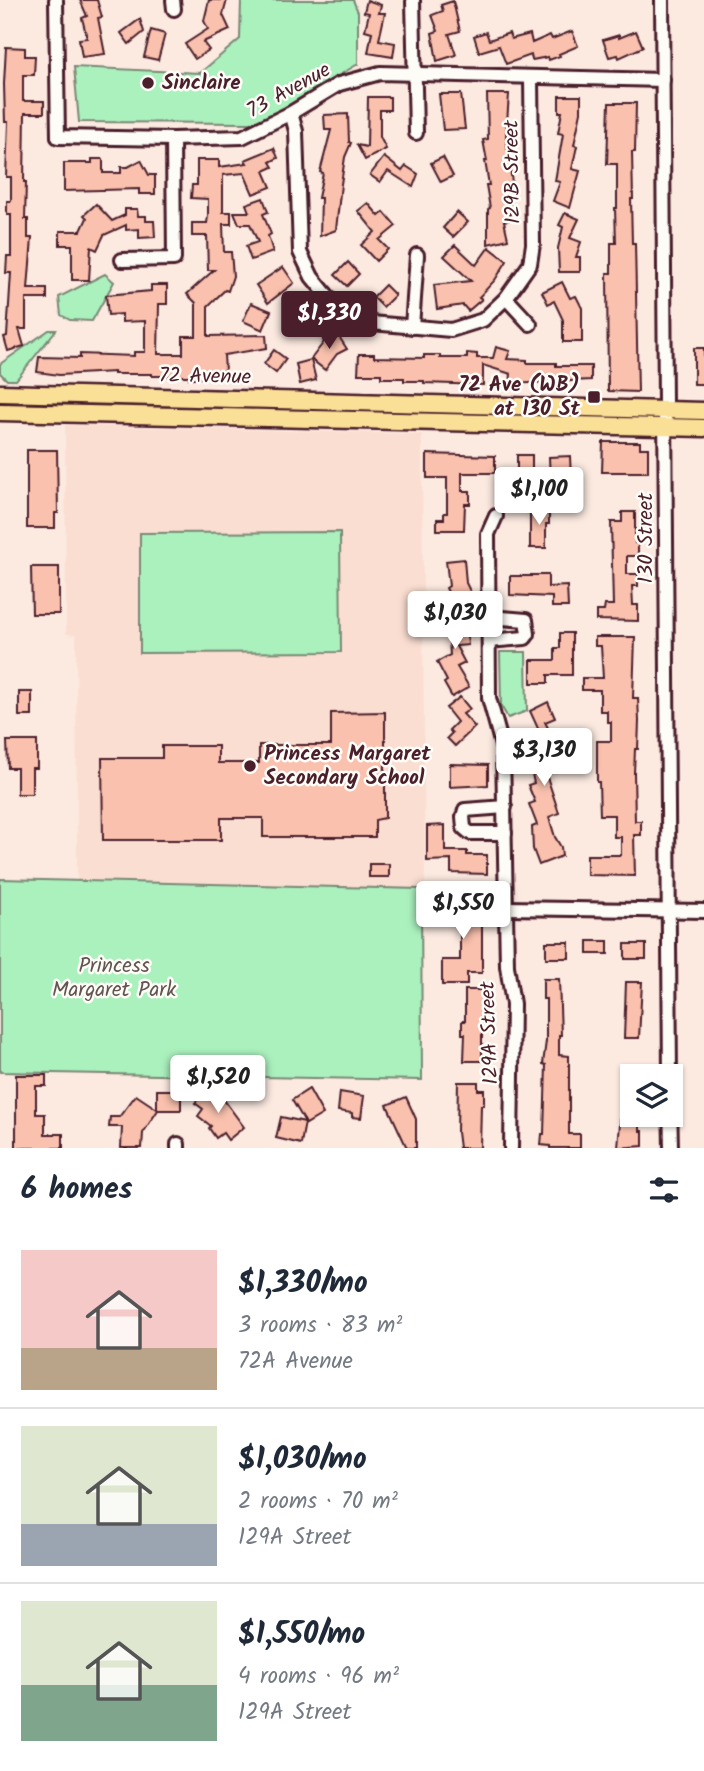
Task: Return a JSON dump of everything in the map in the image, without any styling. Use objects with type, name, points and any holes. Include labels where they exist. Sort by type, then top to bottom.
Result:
[{"type":"main road","name":"72 Avenue","points":[[0,393],[704,411]]},
{"type":"main road","name":"72 Avenue","points":[[376,420],[386,412],[398,410],[409,403]]},
{"type":"main road","name":"72 Avenue","points":[[0,412],[704,428]]},
{"type":"street","name":"73 Avenue","points":[[56,0],[58,137],[242,137],[291,113],[331,88],[380,73],[531,79],[663,80]]},
{"type":"street","points":[[413,0],[416,133]]},
{"type":"street","name":"130 Street","points":[[662,0],[670,1064]]},
{"type":"street","name":"129B Street","points":[[506,298],[530,264],[533,244],[531,79]]},
{"type":"street","points":[[291,113],[296,131],[300,252],[312,277],[337,307],[360,322],[451,330],[483,320],[506,298],[530,324]]},
{"type":"street","points":[[121,260],[174,259],[173,139]]},
{"type":"street","points":[[412,327],[417,255]]},
{"type":"street","points":[[304,317],[326,294]]},
{"type":"street","name":"129A Street","points":[[496,516],[488,534],[489,698],[503,749],[507,966],[513,1004],[511,1148]]},
{"type":"street","points":[[489,617],[526,620],[528,626],[525,638],[489,641]]},
{"type":"street","points":[[505,807],[472,808],[465,810],[463,817],[464,828],[470,833],[505,833]]},
{"type":"street","points":[[506,908],[704,911]]},
{"type":"street","points":[[671,1127],[671,1148]]},
{"type":"shaded area","name":"Princess Margaret Secondary School","points":[[65,425],[422,434],[425,889],[77,880],[76,635],[66,634]]},
{"type":"green space","points":[[241,0],[353,0],[358,12],[358,64],[267,118],[251,123],[79,122],[74,67],[200,73],[240,39]]},
{"type":"green space","points":[[105,274],[114,282],[92,321],[70,320],[61,315],[59,297]]},
{"type":"green space","points":[[49,330],[56,330],[16,380],[7,380],[0,373],[0,364]]},
{"type":"green space","points":[[340,532],[341,652],[140,653],[140,533]]},
{"type":"green space","points":[[500,652],[526,652],[527,711],[508,718],[501,706]]},
{"type":"green space","name":"Princess Margaret Park","points":[[0,879],[421,889],[422,1080],[0,1072]]},
{"type":"building","points":[[80,0],[97,0],[102,17],[98,18],[105,54],[82,57],[79,39],[87,38],[82,18],[87,16]]},
{"type":"building","points":[[209,0],[227,0],[223,15],[230,30],[203,42],[209,50],[195,59],[185,44],[208,29],[204,21]]},
{"type":"building","points":[[367,0],[381,5],[379,13],[385,13],[379,40],[395,43],[393,57],[368,53],[372,32],[365,30],[369,13],[364,12]]},
{"type":"building","points":[[453,1],[460,31],[449,34],[456,55],[437,61],[432,33],[438,31],[432,15],[443,11],[441,5]]},
{"type":"building","points":[[140,19],[144,32],[129,44],[121,33]]},
{"type":"building","points":[[151,30],[165,34],[158,60],[144,57]]},
{"type":"building","points":[[572,31],[578,46],[559,54],[560,56],[549,60],[548,57],[532,60],[531,55],[506,64],[499,46],[479,52],[474,36],[486,32],[489,40],[509,33],[511,39],[530,34],[532,43],[550,35],[552,39]]},
{"type":"building","points":[[636,31],[643,47],[619,58],[618,55],[609,57],[603,40],[619,35],[619,38]]},
{"type":"building","points":[[6,47],[25,48],[25,56],[35,56],[34,75],[23,75],[23,101],[44,101],[44,113],[25,113],[24,182],[25,219],[28,219],[28,238],[32,238],[28,289],[47,289],[47,299],[26,299],[26,329],[19,329],[24,346],[8,351],[4,337],[7,336],[11,273],[6,273],[7,256],[11,256],[11,215],[7,215],[7,201],[11,201],[11,177],[6,177]]},
{"type":"building","points":[[439,94],[461,94],[465,129],[443,130]]},
{"type":"building","points":[[487,94],[509,94],[506,137],[514,198],[510,199],[510,220],[504,221],[508,239],[488,244],[490,208],[486,185],[489,185],[483,140],[488,139]]},
{"type":"building","points":[[559,96],[581,96],[581,112],[574,145],[577,146],[572,169],[580,171],[570,208],[553,201],[560,182],[555,181],[563,134],[558,133],[562,112],[559,112]]},
{"type":"building","points":[[368,97],[390,97],[390,110],[380,110],[380,137],[386,149],[365,160],[357,145],[367,147]]},
{"type":"building","points":[[609,103],[636,103],[631,199],[632,243],[635,243],[638,392],[608,391],[607,273],[611,273],[611,243],[616,243],[617,208],[617,164],[607,164]]},
{"type":"building","points":[[348,114],[351,143],[345,157],[336,230],[320,236],[321,198],[318,198],[323,173],[320,172],[331,130],[325,130],[324,115]]},
{"type":"building","points":[[274,148],[278,158],[270,162],[273,167],[264,171],[271,187],[253,194],[244,173],[223,175],[223,212],[231,212],[231,224],[223,224],[224,252],[231,252],[233,276],[228,291],[225,290],[208,306],[208,336],[266,335],[267,348],[224,355],[225,371],[201,371],[201,378],[114,372],[59,375],[37,372],[39,357],[80,358],[80,354],[134,356],[134,352],[145,352],[145,321],[122,322],[122,314],[108,315],[106,295],[151,291],[151,285],[167,285],[167,304],[159,304],[158,354],[183,354],[183,336],[196,336],[196,303],[187,294],[214,270],[208,270],[207,236],[192,236],[192,223],[207,223],[208,216],[208,199],[191,198],[192,185],[197,185],[197,160],[219,160],[219,167],[247,163],[245,160]]},
{"type":"building","points":[[384,157],[402,171],[406,166],[418,174],[413,187],[388,171],[380,182],[370,175]]},
{"type":"building","points":[[443,157],[453,176],[441,182],[431,163]]},
{"type":"building","points":[[92,159],[103,159],[103,173],[121,173],[121,167],[128,167],[141,160],[149,175],[155,175],[155,194],[139,194],[139,189],[64,191],[64,163],[92,163]]},
{"type":"building","points":[[263,198],[268,212],[263,214],[271,234],[268,236],[273,252],[251,260],[246,246],[258,242],[250,224],[239,224],[234,212],[249,212],[246,204]]},
{"type":"building","points":[[368,203],[379,216],[384,212],[396,226],[379,240],[388,249],[376,261],[361,245],[375,232],[358,211]]},
{"type":"building","points":[[96,204],[112,221],[125,215],[125,209],[137,209],[138,216],[146,216],[146,221],[154,221],[155,237],[139,238],[139,229],[126,230],[126,225],[104,235],[97,250],[91,247],[89,280],[72,280],[72,245],[60,245],[60,231],[81,231],[87,218],[84,215]]},
{"type":"building","points":[[457,212],[468,222],[453,237],[443,228]]},
{"type":"building","points":[[565,213],[579,219],[570,238],[581,242],[576,257],[580,257],[580,272],[559,272],[558,248],[563,227],[559,225]]},
{"type":"building","points":[[455,245],[476,265],[489,247],[507,261],[495,280],[479,297],[482,299],[468,311],[463,305],[437,309],[434,285],[471,281],[444,256]]},
{"type":"building","points":[[348,262],[359,274],[347,286],[335,275]]},
{"type":"building","points":[[283,267],[294,283],[268,303],[256,285]]},
{"type":"building","points":[[562,282],[570,298],[576,296],[582,308],[582,342],[563,342],[563,320],[554,301],[548,304],[542,292]]},
{"type":"building","points":[[385,285],[395,295],[383,307],[373,297]]},
{"type":"building","points":[[251,303],[271,311],[263,330],[243,321]]},
{"type":"building","points":[[336,332],[347,349],[337,354],[325,370],[311,359],[323,340]]},
{"type":"building","points":[[496,347],[510,351],[507,359],[527,360],[527,363],[591,366],[591,380],[510,384],[511,374],[483,365],[483,385],[424,383],[404,381],[404,378],[381,378],[381,374],[358,374],[359,354],[374,354],[374,357],[424,358],[424,355],[440,355],[440,358],[467,358],[467,353],[477,354],[477,358],[493,358]]},
{"type":"building","points":[[694,348],[704,348],[704,384],[694,384]]},
{"type":"building","points":[[274,350],[286,359],[276,373],[264,364]]},
{"type":"building","points":[[311,360],[316,380],[300,384],[296,364]]},
{"type":"building","points":[[603,442],[640,442],[640,448],[648,448],[648,472],[602,472]]},
{"type":"building","points":[[27,450],[57,450],[58,513],[55,513],[55,528],[27,528]]},
{"type":"building","points":[[427,454],[495,456],[495,473],[462,473],[462,491],[470,491],[470,504],[465,504],[464,530],[437,530],[437,519],[444,519],[444,513],[447,513],[447,478],[427,478]]},
{"type":"building","points":[[517,455],[532,455],[532,474],[517,474]]},
{"type":"building","points":[[570,456],[571,479],[550,480],[549,457]]},
{"type":"building","points":[[530,507],[549,507],[546,548],[530,548]]},
{"type":"building","points":[[622,512],[635,512],[635,543],[638,543],[638,556],[627,556],[627,574],[638,574],[638,586],[632,586],[633,605],[638,605],[638,621],[596,620],[596,611],[604,611],[605,605],[613,605],[611,522],[622,522]]},
{"type":"building","points":[[464,559],[466,583],[471,593],[453,602],[446,588],[449,586],[446,561]]},
{"type":"building","points":[[31,567],[59,567],[59,614],[32,614]]},
{"type":"building","points":[[548,575],[548,587],[567,586],[568,607],[552,607],[552,597],[510,595],[510,576]]},
{"type":"building","points":[[456,604],[465,615],[468,645],[456,646],[465,663],[457,667],[469,687],[452,697],[437,662],[450,655],[448,626],[440,618]]},
{"type":"building","points":[[560,633],[572,633],[572,675],[548,675],[548,683],[531,683],[531,660],[555,660],[555,648],[560,648]]},
{"type":"building","points":[[595,637],[635,637],[633,698],[638,698],[639,721],[634,773],[635,821],[641,821],[641,835],[634,835],[635,876],[587,875],[587,855],[621,855],[621,837],[614,837],[614,815],[600,815],[597,782],[597,741],[611,741],[611,722],[607,722],[607,711],[600,711],[600,690],[582,690],[582,678],[603,678],[601,646],[595,646]]},
{"type":"building","points":[[19,692],[32,692],[32,716],[19,716]]},
{"type":"building","points":[[460,697],[470,709],[463,714],[475,727],[455,746],[447,738],[452,733],[449,730],[457,722],[446,708]]},
{"type":"building","points":[[548,702],[555,718],[545,722],[557,746],[554,747],[560,770],[546,774],[559,813],[549,817],[562,856],[539,865],[533,849],[532,827],[537,825],[529,804],[535,802],[528,785],[534,783],[529,760],[534,759],[529,748],[536,744],[534,739],[541,735],[530,711]]},
{"type":"building","points":[[385,712],[385,818],[375,820],[375,837],[263,837],[263,818],[221,818],[221,840],[103,840],[102,758],[162,758],[162,746],[218,746],[218,763],[259,763],[259,745],[331,745],[331,713]]},
{"type":"building","points":[[7,741],[37,741],[37,768],[32,768],[32,794],[17,794],[17,768],[8,768]]},
{"type":"building","points":[[450,764],[488,765],[488,785],[450,787]]},
{"type":"building","points":[[445,825],[445,851],[487,855],[487,874],[451,873],[451,860],[427,861],[427,826]]},
{"type":"building","points":[[369,864],[389,864],[389,877],[369,877]]},
{"type":"building","points":[[441,897],[468,897],[468,913],[482,913],[482,973],[467,973],[467,985],[442,985],[442,960],[460,960],[460,923],[441,923]]},
{"type":"building","points":[[588,941],[608,941],[608,954],[588,954]]},
{"type":"building","points":[[546,942],[569,942],[569,958],[546,958]]},
{"type":"building","points":[[625,944],[646,944],[646,959],[625,959]]},
{"type":"building","points":[[543,979],[559,979],[559,1055],[569,1056],[569,1134],[580,1134],[580,1148],[550,1148],[541,1145],[544,1134],[546,1065],[543,1064],[546,999],[543,999]]},
{"type":"building","points":[[626,982],[642,982],[639,1038],[624,1038]]},
{"type":"building","points":[[465,990],[482,990],[482,1061],[464,1061],[465,1034],[462,1034],[462,1021],[465,1021]]},
{"type":"building","points":[[16,1075],[46,1075],[46,1086],[36,1086],[36,1114],[45,1114],[45,1134],[63,1134],[63,1148],[16,1148]]},
{"type":"building","points":[[458,1082],[478,1082],[478,1090],[484,1090],[480,1148],[459,1148]]},
{"type":"building","points":[[207,1087],[224,1100],[244,1127],[228,1140],[223,1133],[216,1138],[209,1128],[211,1126],[198,1116],[203,1109],[195,1103]]},
{"type":"building","points":[[309,1089],[323,1114],[306,1124],[292,1100]]},
{"type":"building","points":[[157,1090],[181,1090],[181,1110],[158,1110],[143,1133],[142,1148],[121,1148],[122,1127],[109,1127],[110,1117],[119,1117],[136,1095],[157,1109]]},
{"type":"building","points":[[340,1092],[364,1096],[361,1118],[352,1117],[352,1113],[338,1111]]},
{"type":"building","points":[[406,1097],[416,1119],[416,1148],[407,1148],[387,1105]]},
{"type":"building","points":[[281,1117],[305,1122],[301,1144],[276,1138]]},
{"type":"building","points":[[620,1124],[620,1127],[640,1127],[640,1131],[643,1131],[643,1146],[618,1148]]},
{"type":"place","name":"Sinclaire","points":[[148,83]]},
{"type":"place","name":"72 Ave (WB) at 130 St","points":[[594,397]]},
{"type":"place","name":"Princess Margaret Secondary School","points":[[250,766]]}]
